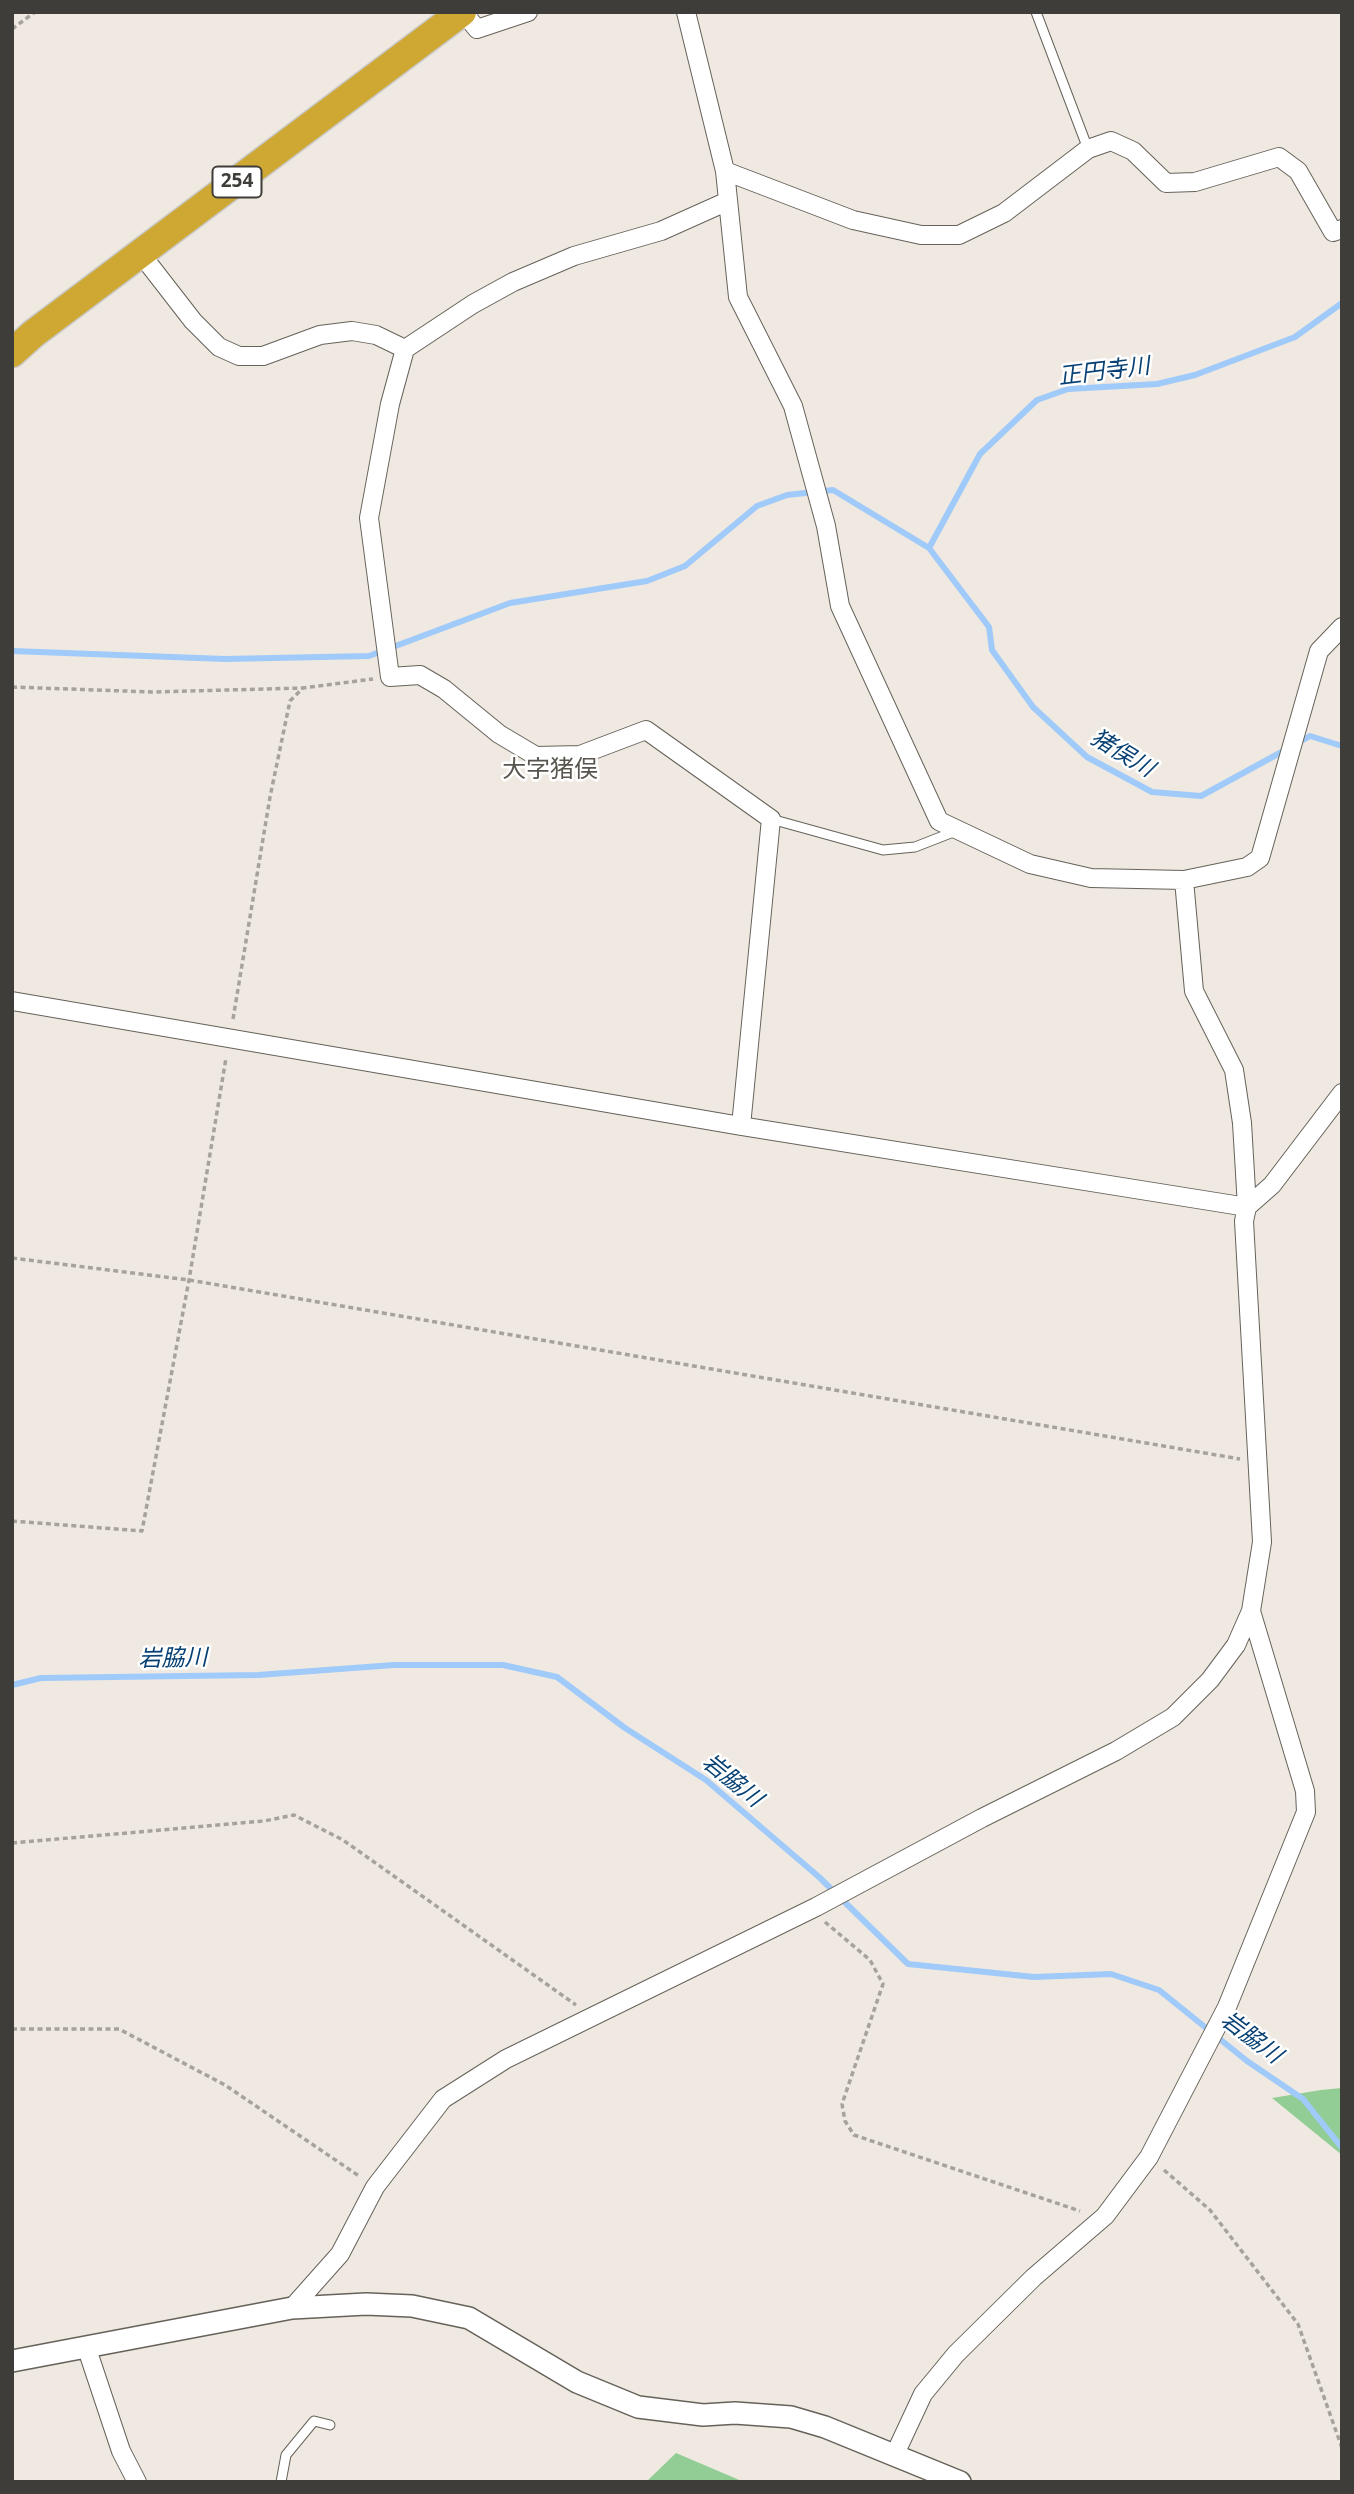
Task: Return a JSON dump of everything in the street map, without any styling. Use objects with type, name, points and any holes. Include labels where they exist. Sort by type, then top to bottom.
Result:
[{"type":"highway","name":"254","points":[[12,353],[33,334],[463,12]]},
{"type":"street","points":[[463,12],[477,29],[528,12]]},
{"type":"street","points":[[686,12],[725,170],[738,297],[793,406],[826,526],[840,606],[939,821],[1030,864],[1091,878],[1184,880],[1247,867],[1260,858],[1319,651],[1342,627]]},
{"type":"street","points":[[725,170],[853,220],[921,235],[960,235],[1004,214],[1088,149],[1111,141],[1133,151],[1166,183],[1195,182],[1279,157],[1298,170],[1333,232],[1342,229]]},
{"type":"street","points":[[729,201],[661,231],[574,256],[513,282],[405,349],[390,404],[369,518],[390,677],[420,676],[444,688],[499,734],[536,756],[580,755],[646,730],[771,820],[741,1125]]},
{"type":"street","points":[[141,254],[193,321],[219,346],[239,356],[263,356],[320,335],[352,331],[376,335],[405,349]]},
{"type":"street","points":[[292,2308],[340,2254],[375,2187],[443,2099],[506,2059],[810,1909],[1116,1751],[1173,1717],[1217,1671],[1236,1645],[1251,1611],[1262,1542],[1255,1462],[1242,1123],[1234,1070],[1194,991],[1184,880]]},
{"type":"street","points":[[12,1001],[741,1125],[1247,1207]]},
{"type":"street","points":[[1247,1207],[1272,1185],[1342,1093]]},
{"type":"street","points":[[895,2454],[923,2394],[956,2354],[1034,2277],[1102,2218],[1149,2157],[1227,2007],[1306,1812],[1305,1791],[1251,1611]]},
{"type":"street","points":[[12,2361],[292,2308],[366,2304],[437,2310],[469,2318],[577,2382],[638,2407],[703,2415],[735,2413],[791,2417],[895,2454],[960,2482]]},
{"type":"street","points":[[86,2346],[121,2451],[137,2482]]},
{"type":"lane","points":[[1036,12],[1088,149]]},
{"type":"lane","points":[[771,820],[883,850],[915,847],[956,831]]},
{"type":"lane","points":[[281,2482],[286,2455],[314,2421],[330,2425]]},
{"type":"path","points":[[12,29],[35,12]]},
{"type":"path","points":[[12,687],[152,692],[303,688],[390,677]]},
{"type":"path","points":[[12,1521],[142,1531],[189,1280],[277,761],[290,701],[303,688]]},
{"type":"path","points":[[12,1258],[189,1280],[1255,1462]]},
{"type":"path","points":[[12,1843],[264,1821],[294,1815],[343,1840],[396,1880],[593,2016]]},
{"type":"path","points":[[810,1909],[870,1960],[883,1984],[842,2104],[845,2121],[855,2135],[936,2165],[1102,2218]]},
{"type":"path","points":[[12,2029],[119,2029],[225,2085],[375,2187]]},
{"type":"path","points":[[1149,2157],[1210,2210],[1298,2324],[1342,2448]]},
{"type":"green space","points":[[1342,2088],[1342,2155],[1272,2098],[1321,2090]]},
{"type":"green space","points":[[676,2453],[744,2482],[646,2482]]},
{"type":"waterway","name":"正円寺川","points":[[929,548],[980,454],[1037,400],[1068,389],[1157,384],[1195,375],[1295,337],[1342,303]]},
{"type":"waterway","points":[[12,651],[225,659],[369,656],[510,603],[647,581],[685,566],[757,506],[787,495],[833,490],[929,548],[989,627],[992,650],[1033,707],[1087,757],[1152,792],[1201,796],[1287,749]]},
{"type":"waterway","name":"猪俣川","points":[[1296,744],[1310,736],[1342,746]]},
{"type":"waterway","name":"岩脇川","points":[[12,1685],[41,1678],[258,1675],[394,1665],[503,1665],[557,1677],[625,1728],[706,1780],[819,1877],[908,1964],[1034,1977],[1111,1974],[1159,1990],[1247,2061],[1303,2099],[1342,2148]]},
{"type":"district","name":"大字猪俣","points":[[550,770]]}]
